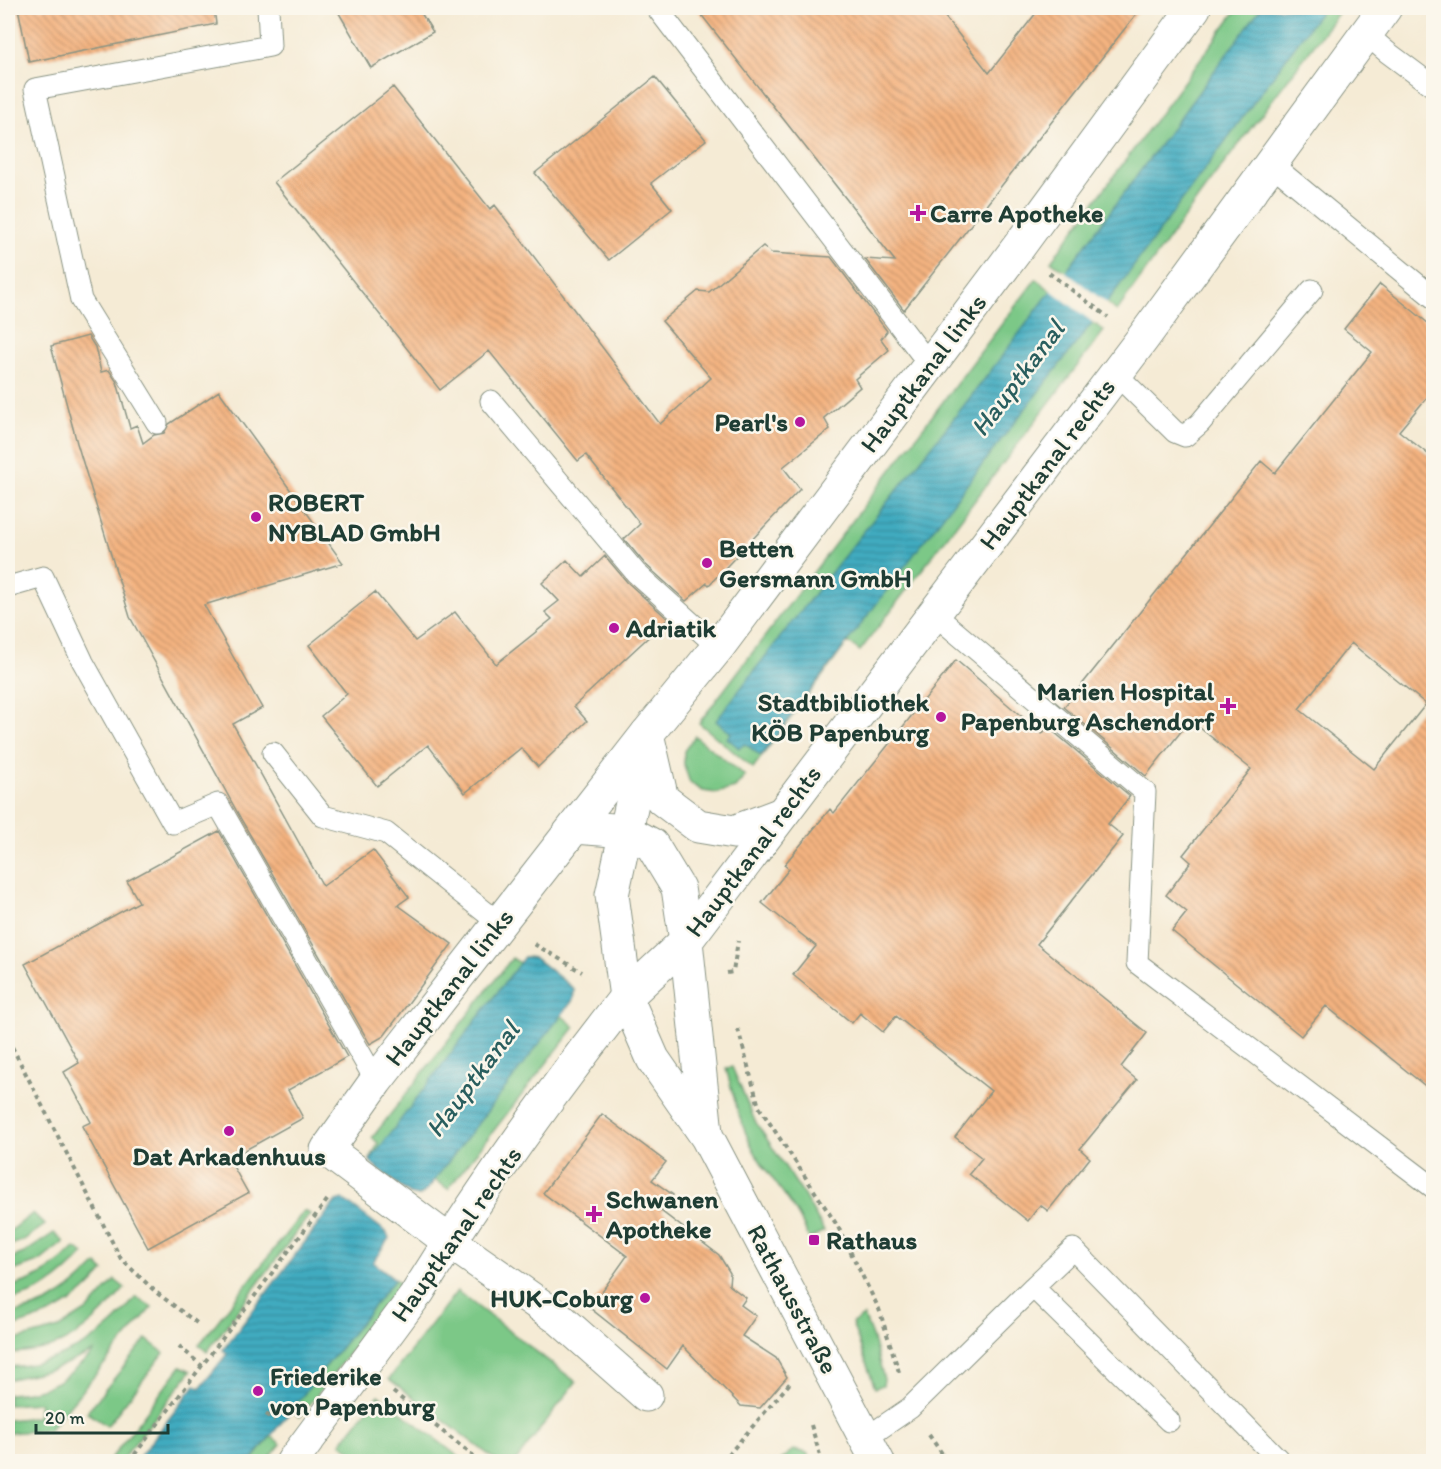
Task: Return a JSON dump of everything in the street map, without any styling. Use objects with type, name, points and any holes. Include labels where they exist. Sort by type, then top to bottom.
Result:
[{"type":"street","name":"Hauptkanal links","points":[[450,1242],[327,1149],[376,1081],[499,923],[718,647],[1017,249],[1194,8]]},
{"type":"street","name":"Hauptkanal rechts","points":[[292,1461],[418,1292],[450,1242],[581,1054],[626,997],[686,941],[1116,374],[1385,8]]},
{"type":"street","name":"Hauptkanal links","points":[[626,997],[612,895],[647,734]]},
{"type":"street","points":[[647,734],[662,799],[698,825],[734,832],[782,814]]},
{"type":"street","points":[[575,827],[626,831],[652,845],[678,888],[686,941]]},
{"type":"street","name":"Rathausstraße","points":[[686,941],[706,1137]]},
{"type":"street","name":"Rathausstraße","points":[[626,997],[653,1059],[706,1137],[872,1450]]},
{"type":"street","points":[[450,1242],[560,1319],[646,1395]]},
{"type":"lane","points":[[157,423],[81,300],[35,89],[270,46],[268,8]]},
{"type":"lane","points":[[657,8],[929,364]]},
{"type":"lane","points":[[1366,34],[1434,87]]},
{"type":"lane","points":[[1270,163],[1434,298]]},
{"type":"lane","points":[[1116,374],[1175,432],[1185,436],[1200,423],[1312,290]]},
{"type":"lane","points":[[490,401],[636,573],[718,647]]},
{"type":"lane","points":[[8,587],[43,577],[83,662],[173,823],[218,804],[376,1081]]},
{"type":"lane","points":[[933,613],[1145,792],[1137,963],[1434,1188]]},
{"type":"lane","points":[[273,753],[322,816],[386,833],[499,923]]},
{"type":"lane","points":[[872,1450],[910,1408],[1073,1249],[1281,1461]]},
{"type":"lane","points":[[1033,1287],[1169,1421]]},
{"type":"path","points":[[1051,274],[1104,315]]},
{"type":"path","points":[[499,923],[626,997]]},
{"type":"path","points":[[735,1019],[759,1107],[837,1225],[879,1309],[910,1408],[948,1461]]},
{"type":"path","points":[[8,1039],[121,1259],[157,1293],[197,1323]]},
{"type":"path","points":[[129,1461],[311,1223]]},
{"type":"path","points":[[179,1346],[202,1366]]},
{"type":"path","points":[[722,1461],[819,1349]]},
{"type":"path","points":[[362,1368],[480,1461]]},
{"type":"green space","points":[[1238,8],[1342,8],[1204,190],[1117,311],[1051,261]]},
{"type":"green space","points":[[1036,279],[1104,331],[860,651],[848,642],[753,768],[699,723]]},
{"type":"green space","points":[[695,736],[745,776],[735,788],[716,793],[703,791],[690,783],[684,765],[684,751]]},
{"type":"green space","points":[[524,957],[535,958],[574,989],[573,1000],[561,1015],[575,1027],[448,1189],[435,1180],[419,1196],[373,1165],[370,1160],[378,1143],[372,1138],[512,958],[520,963]]},
{"type":"green space","points":[[732,1067],[755,1121],[803,1194],[824,1231],[809,1239],[799,1216],[757,1156],[747,1135],[738,1113],[726,1068]]},
{"type":"green space","points":[[304,1211],[310,1214],[207,1352],[199,1345]]},
{"type":"green space","points":[[33,1213],[45,1225],[22,1241],[8,1246],[8,1231]]},
{"type":"green space","points":[[54,1233],[64,1242],[40,1261],[8,1273],[8,1259],[24,1253]]},
{"type":"green space","points":[[75,1248],[84,1254],[58,1278],[31,1294],[8,1300],[8,1287],[44,1273]]},
{"type":"green space","points":[[97,1264],[104,1271],[72,1301],[49,1314],[8,1328],[8,1314],[35,1308],[57,1297],[77,1283]]},
{"type":"green space","points":[[395,1279],[402,1285],[300,1417],[291,1410]]},
{"type":"green space","points":[[115,1280],[125,1288],[102,1313],[74,1336],[48,1348],[8,1354],[8,1342],[59,1328],[89,1309]]},
{"type":"green space","points":[[457,1291],[576,1382],[516,1461],[497,1461],[389,1379]]},
{"type":"green space","points":[[136,1297],[152,1307],[49,1430],[8,1433],[8,1420],[37,1417],[40,1403],[8,1405],[8,1394],[35,1391],[46,1387],[76,1369],[95,1351],[54,1369],[11,1379],[8,1379],[8,1367],[49,1360],[89,1342],[111,1325]]},
{"type":"green space","points":[[864,1316],[884,1379],[883,1385],[875,1388],[852,1323]]},
{"type":"green space","points":[[146,1339],[164,1353],[107,1426],[87,1412]]},
{"type":"green space","points":[[181,1366],[191,1371],[121,1461],[109,1461]]},
{"type":"green space","points":[[379,1395],[464,1461],[388,1461],[381,1456],[377,1461],[364,1461],[341,1443]]},
{"type":"green space","points":[[271,1436],[281,1444],[267,1461],[251,1462]]},
{"type":"green space","points":[[793,1450],[807,1453],[812,1461],[779,1461]]},
{"type":"water","name":"Hauptkanal","points":[[1261,8],[1323,8],[1092,323],[761,756],[745,744],[739,748],[727,738],[731,733],[716,721],[979,386]]},
{"type":"water","name":"Hauptkanal","points":[[524,957],[535,958],[574,989],[573,1000],[426,1191],[419,1196],[410,1194],[373,1165],[370,1160]]},
{"type":"water","points":[[343,1199],[386,1232],[389,1238],[373,1262],[395,1279],[251,1461],[136,1461],[195,1385],[200,1388],[227,1354],[223,1350],[336,1201]]},
{"type":"pier","points":[[1062,269],[1109,305],[1095,324],[1048,288]]},
{"type":"building","points":[[18,8],[214,8],[216,24],[29,62]]},
{"type":"building","points":[[336,8],[418,8],[433,32],[371,68]]},
{"type":"building","points":[[696,8],[938,8],[989,73],[1040,8],[1141,8],[904,310],[865,259],[895,261]]},
{"type":"building","points":[[655,77],[706,140],[651,183],[672,209],[609,260],[535,173]]},
{"type":"building","points":[[393,87],[490,209],[495,205],[660,424],[711,378],[662,321],[698,291],[709,292],[763,246],[771,253],[831,257],[887,331],[881,339],[889,350],[855,379],[860,387],[824,418],[830,429],[783,467],[800,489],[709,585],[707,583],[686,601],[645,564],[624,539],[640,524],[586,455],[578,461],[489,351],[440,390],[274,182]]},
{"type":"building","points":[[1380,284],[1434,328],[1434,389],[1399,431],[1434,459],[1434,1093],[1326,1006],[1301,1036],[1172,931],[1187,912],[1166,895],[1191,862],[1183,855],[1251,769],[1190,720],[1146,776],[1064,707],[1261,461],[1275,473],[1372,352],[1344,329]],"holes":[[[1351,643],[1426,704],[1374,769],[1299,709]]]},
{"type":"building","points":[[88,336],[95,347],[101,372],[109,370],[117,382],[130,428],[137,425],[143,443],[154,435],[164,433],[169,424],[219,391],[343,563],[204,605],[262,708],[233,724],[323,886],[373,850],[409,897],[398,905],[452,944],[384,1036],[370,1044],[241,819],[130,617],[77,443],[51,346]]},
{"type":"building","points":[[605,556],[627,582],[668,619],[574,706],[587,721],[538,767],[521,748],[465,793],[428,745],[377,786],[321,716],[347,694],[309,645],[375,592],[415,641],[455,612],[496,664],[552,619],[545,612],[559,601],[542,583],[567,560],[583,577]]},
{"type":"building","points":[[956,660],[1042,734],[1048,727],[1130,796],[1108,824],[1123,836],[1037,944],[1147,1033],[1121,1067],[1137,1080],[1080,1149],[1090,1158],[1048,1211],[1040,1205],[1028,1221],[969,1174],[982,1158],[955,1137],[991,1091],[896,1016],[883,1032],[860,1013],[852,1023],[793,975],[816,946],[762,903],[789,869],[784,865],[830,809],[834,813]]},
{"type":"building","points":[[219,831],[347,1057],[288,1090],[303,1118],[229,1159],[248,1193],[148,1248],[82,1126],[91,1122],[64,1072],[79,1063],[25,964],[139,902],[127,881]]},
{"type":"building","points":[[602,1114],[666,1162],[652,1180],[673,1195],[661,1211],[719,1255],[730,1273],[729,1285],[746,1298],[741,1305],[756,1316],[742,1336],[776,1358],[787,1377],[760,1408],[741,1406],[683,1346],[667,1369],[590,1308],[627,1256],[543,1193]]},
{"type":"place","name":"Carre Apotheke","points":[[918,213]]},
{"type":"place","name":"Pearl's","points":[[800,422]]},
{"type":"place","name":"ROBERT NYBLAD GmbH","points":[[256,517]]},
{"type":"place","name":"Betten Gersmann GmbH","points":[[707,563]]},
{"type":"place","name":"Adriatik","points":[[614,628]]},
{"type":"place","name":"Marien Hospital Papenburg Aschendorf","points":[[1228,706]]},
{"type":"place","name":"Stadtbibliothek KÖB Papenburg","points":[[941,717]]},
{"type":"place","name":"Dat Arkadenhuus","points":[[229,1131]]},
{"type":"place","name":"Schwanen Apotheke","points":[[594,1214]]},
{"type":"place","name":"Rathaus","points":[[814,1240]]},
{"type":"place","name":"HUK-Coburg","points":[[645,1298]]},
{"type":"place","name":"Friederike von Papenburg","points":[[258,1391]]}]
